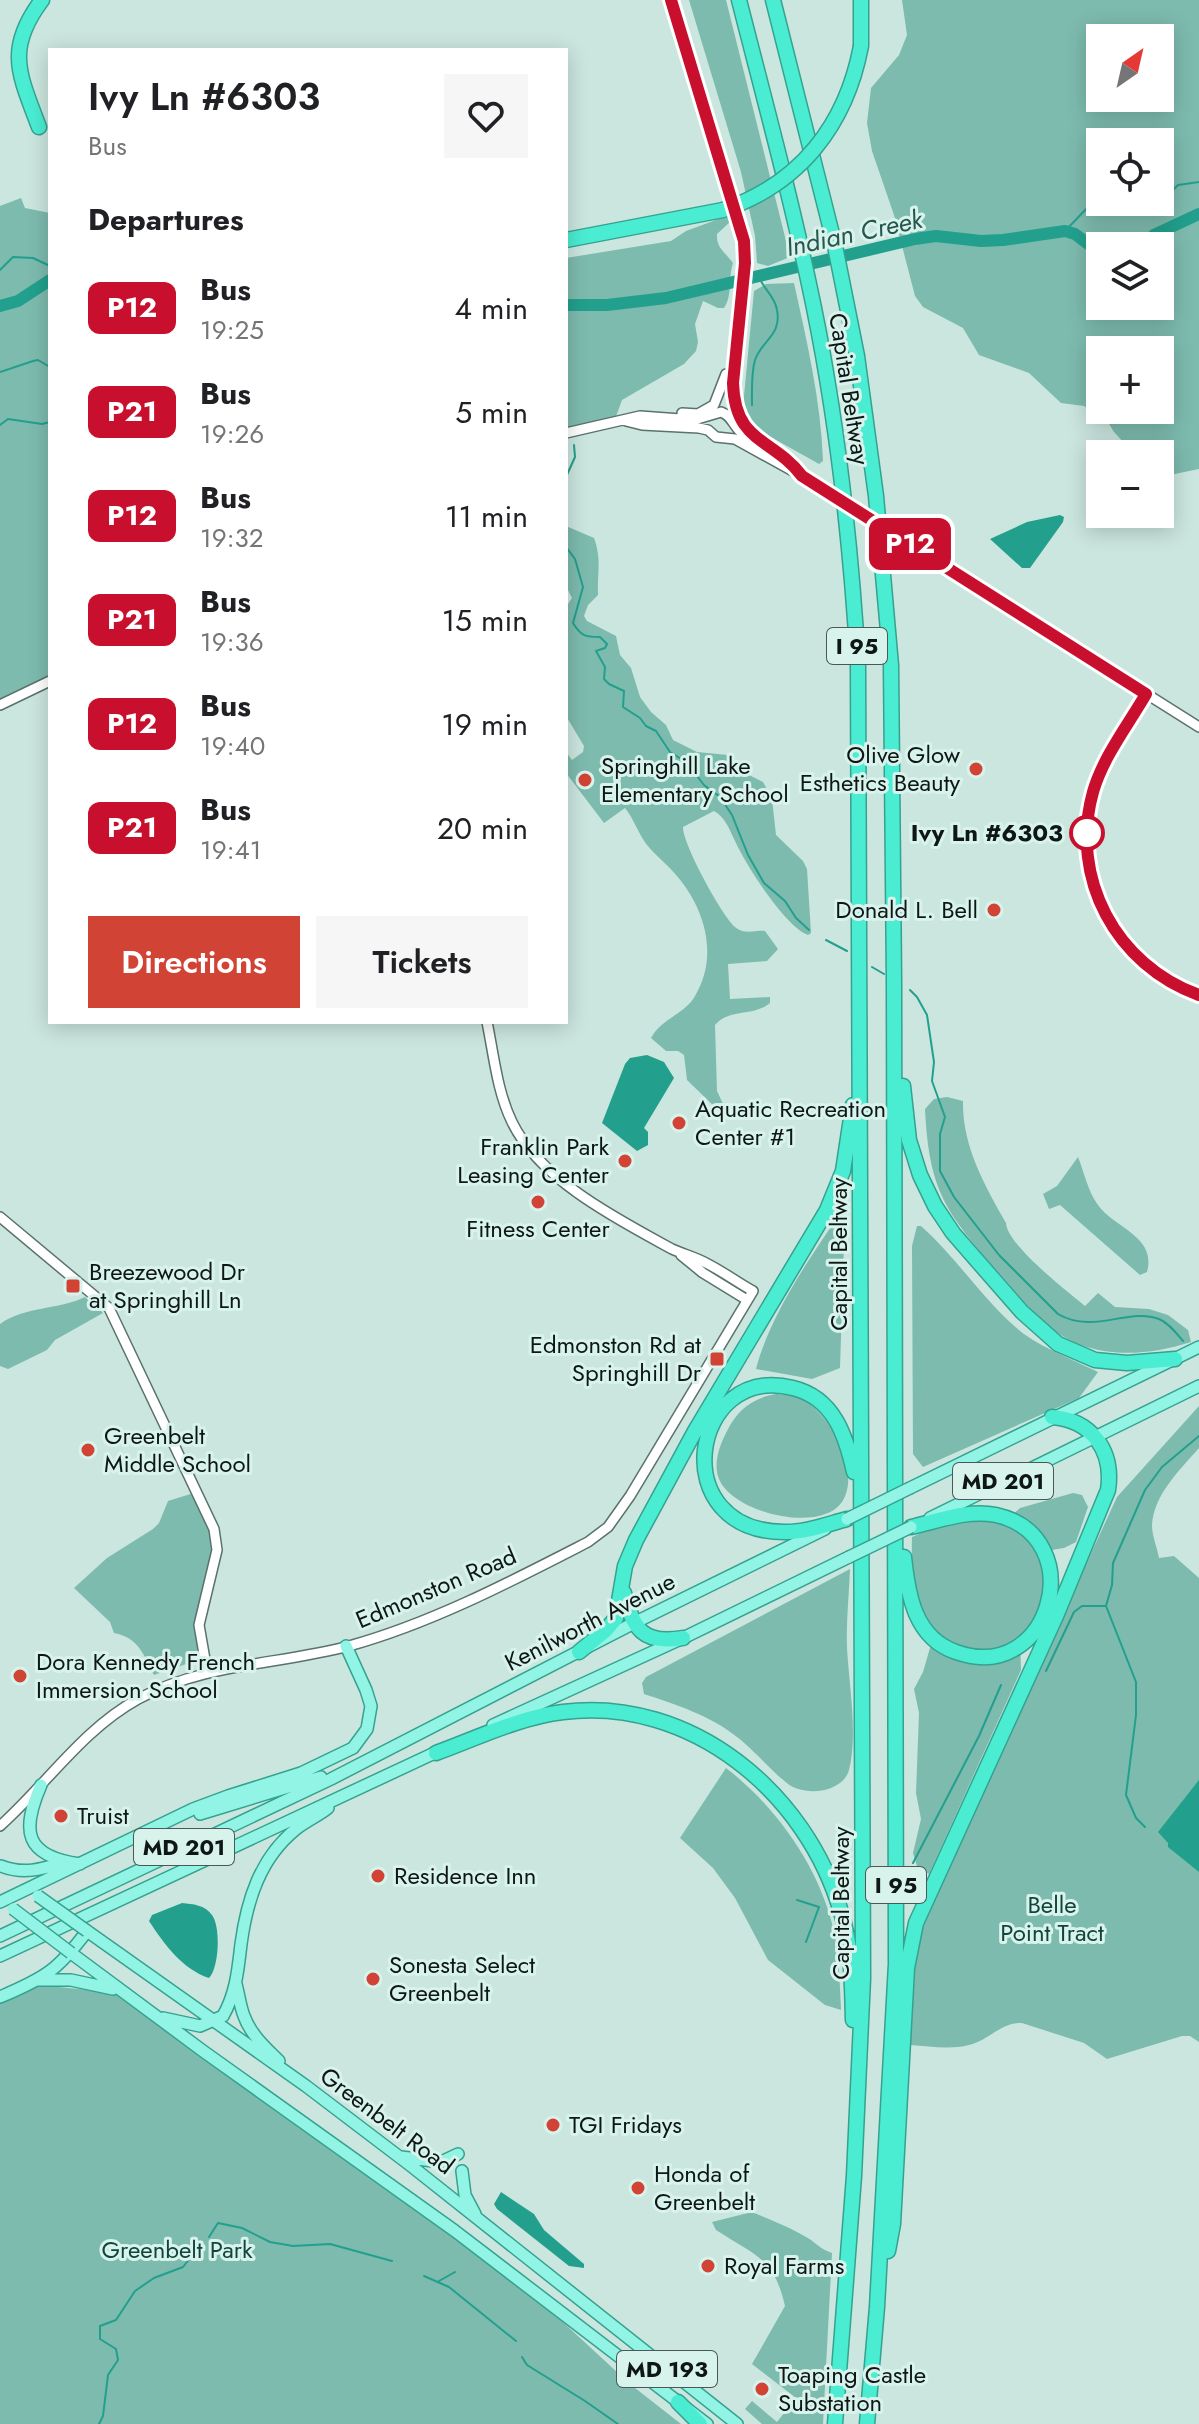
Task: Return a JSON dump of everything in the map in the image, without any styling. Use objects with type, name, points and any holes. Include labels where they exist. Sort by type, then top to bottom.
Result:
[{"type":"highway","points":[[39,127],[22,83],[17,56],[23,28],[42,0]]},
{"type":"highway","name":"Capital Beltway","points":[[739,0],[803,254],[842,479],[855,619],[860,735],[863,1978],[854,2176],[835,2424]]},
{"type":"highway","name":"Capital Beltway","points":[[773,0],[840,271],[868,430],[888,617],[893,747],[896,1964],[877,2307],[867,2424]]},
{"type":"highway","points":[[568,240],[723,210],[742,203],[788,176],[816,149],[845,102],[861,46],[861,0]]},
{"type":"highway","points":[[894,982],[909,1140],[927,1191],[943,1220],[1022,1312],[1058,1344],[1084,1356],[1112,1362],[1142,1363],[1175,1359]]},
{"type":"highway","points":[[579,1652],[616,1618],[629,1555],[672,1472],[816,1229],[837,1187],[850,1138],[861,1017]]},
{"type":"highway","points":[[847,1519],[809,1530],[788,1532],[752,1528],[739,1522],[718,1503],[705,1478],[703,1449],[712,1423],[729,1402],[753,1389],[783,1385],[809,1394],[831,1411],[841,1427],[860,1499]]},
{"type":"highway","points":[[877,2307],[893,2224],[907,1968],[916,1923],[1056,1616],[1105,1500],[1110,1479],[1105,1455],[1095,1435],[1072,1419],[1052,1417]]},
{"type":"highway","points":[[895,1463],[906,1580],[912,1607],[926,1632],[949,1650],[979,1657],[1009,1651],[1031,1636],[1045,1615],[1052,1588],[1045,1556],[1027,1531],[1010,1520],[980,1514],[911,1527]]},
{"type":"highway","points":[[622,1585],[634,1623],[648,1637],[658,1640],[683,1638]]},
{"type":"highway","points":[[436,1753],[543,1715],[604,1711],[647,1718],[686,1731],[726,1753],[762,1781],[795,1819],[823,1863],[838,1902],[849,1945],[854,2176]]},
{"type":"highway","points":[[678,2402],[700,2424]]},
{"type":"main road","name":"Kenilworth Avenue","points":[[0,1936],[368,1761],[634,1623],[1199,1347]]},
{"type":"main road","name":"Kenilworth Avenue","points":[[0,1956],[683,1638],[1199,1386]]},
{"type":"main road","points":[[1,1900],[33,1892],[80,1864],[193,1809],[301,1773],[353,1748],[367,1729],[371,1706],[346,1646]]},
{"type":"main road","points":[[168,1823],[368,1761]]},
{"type":"main road","points":[[41,1785],[30,1813],[30,1834],[44,1853],[80,1864]]},
{"type":"main road","points":[[157,2016],[200,2026],[223,2016],[236,1984],[246,1910],[260,1873],[295,1829],[351,1792]]},
{"type":"main road","points":[[0,1866],[28,1872],[66,1862]]},
{"type":"main road","name":"Greenbelt Road","points":[[0,1866],[306,2086],[737,2424]]},
{"type":"main road","name":"Greenbelt Road","points":[[1,1900],[123,1992],[455,2231],[707,2424]]},
{"type":"main road","points":[[0,1997],[54,1971],[87,1931]]},
{"type":"main road","points":[[39,1980],[90,1982],[123,1992]]},
{"type":"main road","points":[[236,1984],[242,2013],[257,2040],[306,2086]]},
{"type":"main road","points":[[398,2156],[441,2162],[458,2154]]},
{"type":"main road","points":[[462,2171],[465,2195],[477,2218]]},
{"type":"street","points":[[660,417],[672,413],[698,414],[710,409],[718,400],[726,374]]},
{"type":"street","points":[[733,383],[735,404],[743,424],[775,452]]},
{"type":"street","points":[[568,433],[640,416],[694,420],[724,413],[748,439],[792,463],[802,476]]},
{"type":"street","points":[[708,430],[710,416]]},
{"type":"street","points":[[626,421],[708,430],[716,437],[746,443],[788,471],[820,486],[1199,727]]},
{"type":"street","points":[[726,437],[733,425]]},
{"type":"street","points":[[0,705],[48,682]]},
{"type":"street","points":[[1146,694],[1094,789],[1088,822],[1089,869],[1100,904],[1114,930],[1132,953],[1170,982],[1199,995]]},
{"type":"street","name":"Edmonston Road","points":[[0,1826],[84,1740],[113,1715],[160,1688],[207,1671],[306,1656],[346,1646],[428,1619],[574,1550],[601,1533],[616,1518],[630,1496],[750,1295],[703,1273],[675,1250],[572,1189],[534,1157],[517,1133],[503,1100],[487,1024]]},
{"type":"street","points":[[0,1217],[109,1308],[214,1529],[217,1550],[199,1625],[207,1671]]},
{"type":"green space","points":[[689,0],[726,0],[790,257],[768,266],[757,263],[755,236],[741,172]]},
{"type":"green space","points":[[902,0],[1199,0],[1199,469],[1174,474],[1174,440],[1121,440],[1109,424],[1174,424],[1174,336],[1086,336],[1086,407],[1061,403],[1029,373],[979,355],[963,328],[923,307],[915,296],[894,215],[872,151],[867,123],[871,88],[899,55],[907,35]]},
{"type":"green space","points":[[21,198],[25,208],[48,213],[48,681],[0,705],[0,206]]},
{"type":"green space","points":[[724,217],[729,218],[730,222],[717,234],[720,246],[733,263],[724,308],[703,301],[695,324],[696,351],[684,364],[622,400],[614,422],[568,433],[568,258],[671,241],[686,231]]},
{"type":"green space","points":[[794,283],[816,394],[823,461],[819,464],[760,431],[748,418],[743,406],[754,291],[766,284]]},
{"type":"green space","points":[[568,527],[594,538],[599,560],[598,595],[588,605],[584,616],[587,621],[616,636],[620,655],[631,668],[640,697],[666,725],[673,740],[697,752],[728,755],[741,771],[763,782],[772,799],[776,835],[803,861],[807,869],[811,933],[808,935],[788,920],[767,894],[727,824],[718,814],[714,811],[683,827],[696,863],[729,920],[742,931],[765,931],[778,949],[767,961],[728,964],[730,999],[770,997],[770,1003],[756,1010],[727,1016],[715,1025],[717,1091],[725,1108],[720,1112],[687,1080],[684,1055],[678,1051],[666,1051],[651,1038],[655,1031],[691,1002],[702,981],[706,965],[706,933],[695,903],[677,876],[647,845],[625,808],[604,823],[568,776],[568,755],[572,760],[583,752],[584,746],[568,719],[568,604],[572,598],[568,590]]},
{"type":"green space","points":[[947,1097],[963,1101],[966,1134],[976,1165],[1009,1232],[1027,1255],[1085,1306],[1098,1293],[1115,1307],[1149,1309],[1168,1315],[1188,1330],[1191,1342],[1137,1353],[1101,1350],[1067,1338],[1037,1316],[967,1235],[944,1201],[931,1162],[925,1109],[934,1099]]},
{"type":"green space","points":[[1078,1157],[1098,1205],[1140,1241],[1146,1250],[1147,1272],[1140,1275],[1060,1205],[1049,1209],[1043,1194],[1057,1186]]},
{"type":"green space","points":[[833,1224],[842,1230],[844,1242],[840,1368],[812,1379],[756,1369],[778,1312]]},
{"type":"green space","points":[[917,1226],[934,1238],[1020,1331],[1047,1348],[1098,1372],[1079,1398],[923,1467],[913,1454],[912,1246]]},
{"type":"green space","points":[[85,1297],[103,1313],[55,1340],[47,1350],[8,1369],[0,1366],[0,1324],[20,1314]]},
{"type":"green space","points":[[776,1394],[797,1397],[811,1405],[832,1429],[840,1444],[848,1475],[847,1489],[842,1502],[831,1512],[797,1518],[758,1510],[727,1491],[719,1479],[719,1450],[735,1418],[746,1406]]},
{"type":"green space","name":"Belle Point Tract","points":[[1199,1406],[1199,1448],[1163,1493],[1152,1525],[1159,1558],[1174,1556],[1199,1578],[1199,2042],[1190,2036],[1182,2036],[1107,2059],[1084,2043],[1014,2023],[976,2043],[962,2046],[910,2045],[914,1961],[922,1925],[973,1809],[1117,1497]]},
{"type":"green space","points":[[197,1492],[216,1537],[197,1648],[198,1660],[154,1675],[135,1643],[114,1633],[110,1622],[74,1588],[107,1558],[153,1529],[159,1523],[168,1501]]},
{"type":"green space","points":[[1073,1493],[1082,1495],[1088,1507],[1076,1542],[1064,1548],[1039,1552],[1044,1598],[1037,1616],[1020,1637],[1021,1670],[929,1874],[917,1866],[913,1853],[921,1819],[916,1793],[919,1713],[914,1689],[923,1672],[934,1634],[915,1588],[912,1537],[957,1522],[1005,1522],[1020,1508]]},
{"type":"green space","points":[[850,1569],[847,1638],[853,1742],[849,1770],[840,1783],[815,1791],[791,1786],[743,1742],[716,1723],[644,1694],[642,1683],[646,1677]]},
{"type":"green space","points":[[726,1768],[780,1822],[809,1865],[820,1888],[835,1936],[841,2010],[825,2005],[768,1960],[735,1898],[713,1868],[680,1838]]},
{"type":"green space","name":"Greenbelt Park","points":[[28,1984],[120,1993],[380,2181],[554,2314],[630,2384],[681,2424],[0,2424],[0,1996]]},
{"type":"green space","points":[[752,2212],[797,2232],[832,2253],[823,2424],[762,2424],[745,2409],[752,2401],[777,2422],[796,2398],[752,2364],[785,2306],[775,2277],[761,2259],[716,2230],[712,2222]]},
{"type":"shaded area","points":[[1060,515],[1064,517],[1063,522],[1030,568],[1022,568],[990,539],[1027,522]]},
{"type":"shaded area","points":[[647,1055],[664,1062],[674,1078],[644,1128],[648,1132],[648,1145],[637,1151],[602,1123],[625,1064],[630,1058]]},
{"type":"shaded area","points":[[1199,1780],[1199,1872],[1168,1847],[1158,1832]]},
{"type":"shaded area","points":[[182,1903],[202,1907],[215,1921],[217,1957],[209,1978],[182,1962],[149,1921],[152,1915]]},
{"type":"shaded area","points":[[501,2192],[534,2214],[544,2230],[584,2264],[584,2268],[569,2266],[497,2209],[494,2204]]},
{"type":"waterway","points":[[1065,231],[1090,205],[1157,206],[1178,185],[1199,182]]},
{"type":"waterway","name":"Indian Creek","points":[[1160,232],[1199,214]]},
{"type":"waterway","name":"Indian Creek","points":[[568,305],[607,305],[666,298],[936,236],[981,241],[1065,231],[1086,242]]},
{"type":"waterway","points":[[0,270],[13,257],[33,258],[48,265]]},
{"type":"waterway","points":[[752,405],[755,360],[774,332],[778,319],[774,301],[759,277]]},
{"type":"waterway","name":"Indian Creek","points":[[0,306],[18,301],[48,281]]},
{"type":"waterway","points":[[0,372],[38,360],[48,366]]},
{"type":"waterway","points":[[0,425],[8,419],[48,422]]},
{"type":"waterway","points":[[568,473],[575,457],[574,445]]},
{"type":"waterway","points":[[568,550],[575,559],[583,587],[573,623],[584,635],[600,637],[607,644],[596,651],[605,667],[604,679],[624,691],[623,707],[656,731],[670,752],[686,762],[704,785],[720,797],[732,815],[748,855],[764,883],[785,901],[809,930]]},
{"type":"waterway","points":[[826,940],[847,951]]},
{"type":"waterway","points":[[872,967],[884,974]]},
{"type":"waterway","points":[[910,990],[927,1015],[934,1062],[932,1081],[945,1117],[940,1134],[940,1171],[954,1197],[999,1255],[1058,1314],[1085,1322],[1147,1316],[1166,1323],[1183,1341]]},
{"type":"waterway","points":[[1145,1827],[1136,1818],[1126,1795],[1136,1715],[1136,1682],[1106,1606],[1112,1585],[1113,1563],[1145,1490],[1162,1467],[1199,1436]]},
{"type":"waterway","points":[[1046,1671],[1074,1612],[1082,1606],[1106,1606]]},
{"type":"waterway","points":[[913,1863],[979,1736],[1001,1685]]},
{"type":"waterway","points":[[797,1900],[819,1907],[806,1942]]},
{"type":"waterway","points":[[209,2237],[218,2223],[242,2228],[270,2242],[293,2246],[330,2244],[392,2261]]},
{"type":"waterway","points":[[99,2424],[103,2416],[108,2375],[118,2360],[116,2349],[100,2339],[100,2326],[116,2320],[135,2291],[154,2278],[183,2267],[194,2253]]},
{"type":"waterway","points":[[439,2281],[455,2272]]},
{"type":"waterway","points":[[424,2276],[449,2287],[516,2341]]},
{"type":"waterway","points":[[522,2357],[527,2365],[618,2424]]},
{"type":"bus line","name":"P12","points":[[671,0],[744,241],[745,263],[733,383],[739,417],[748,430],[792,463],[802,476],[1146,694],[1094,789],[1088,822],[1089,869],[1096,897],[1114,930],[1132,953],[1170,982],[1199,995]]},
{"type":"place","name":"Olive Glow Esthetics Beauty","points":[[976,769]]},
{"type":"place","name":"Springhill Lake Elementary School","points":[[585,780]]},
{"type":"place","name":"Ivy Ln #6303","points":[[1087,833]]},
{"type":"place","name":"Donald L. Bell","points":[[994,910]]},
{"type":"place","name":"Aquatic Recreation Center #1","points":[[679,1123]]},
{"type":"place","name":"Franklin Park Leasing Center","points":[[625,1161]]},
{"type":"place","name":"Fitness Center","points":[[538,1202]]},
{"type":"place","name":"Breezewood Dr at Springhill Ln","points":[[73,1286]]},
{"type":"place","name":"Edmonston Rd at Springhill Dr","points":[[717,1359]]},
{"type":"place","name":"Greenbelt Middle School","points":[[88,1450]]},
{"type":"place","name":"Dora Kennedy French Immersion School","points":[[20,1676]]},
{"type":"place","name":"Truist","points":[[61,1816]]},
{"type":"place","name":"Residence Inn","points":[[378,1876]]},
{"type":"place","name":"Sonesta Select Greenbelt","points":[[373,1979]]},
{"type":"place","name":"TGI Fridays","points":[[553,2125]]},
{"type":"place","name":"Honda of Greenbelt","points":[[638,2188]]},
{"type":"place","name":"Royal Farms","points":[[708,2266]]},
{"type":"place","name":"Toaping Castle Substation","points":[[762,2389]]}]
